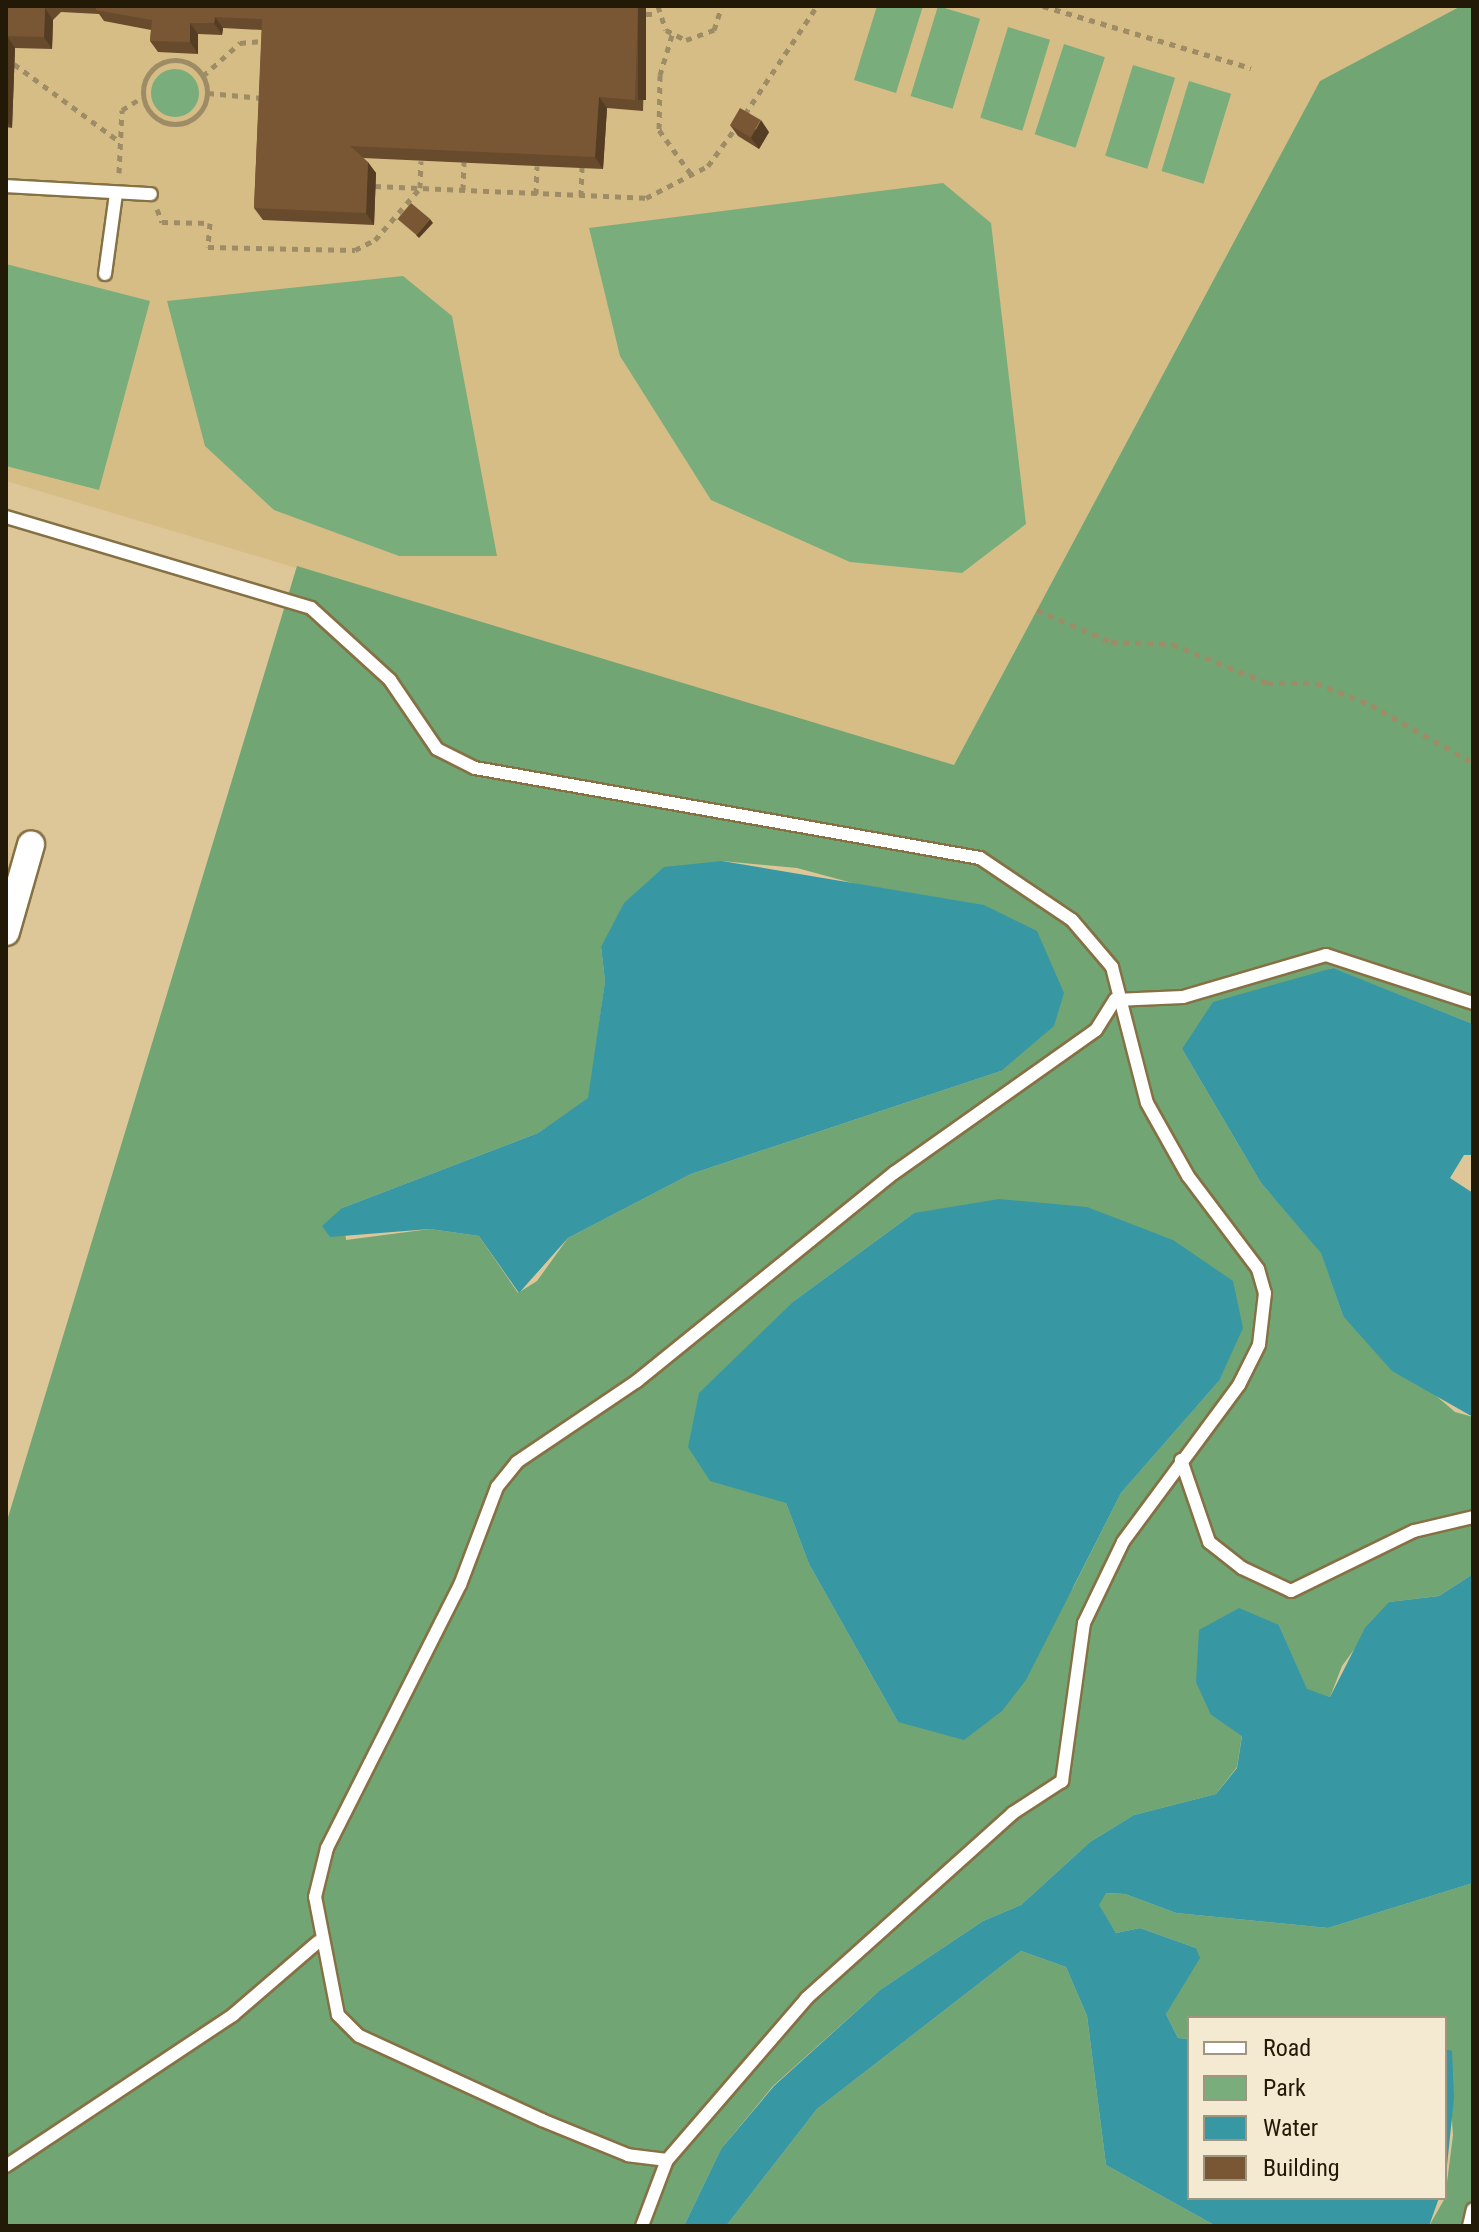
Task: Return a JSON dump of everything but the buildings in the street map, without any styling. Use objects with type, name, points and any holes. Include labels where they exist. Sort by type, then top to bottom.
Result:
[{"type":"street","points":[[6,932],[31,845]]},
{"type":"lane","points":[[6,186],[151,194]]},
{"type":"lane","points":[[105,274],[116,194]]},
{"type":"lane","points":[[6,517],[311,608],[390,680],[437,749],[475,768],[980,858],[1072,920],[1112,967],[1115,1000],[1133,1071],[1161,1129],[1258,1269],[1265,1293],[1259,1345],[1245,1372],[1123,1542],[1084,1623],[1062,1781],[1013,1813],[807,1998],[667,2160],[642,2226]]},
{"type":"lane","points":[[1115,1000],[1183,997],[1326,955],[1473,1003]]},
{"type":"lane","points":[[667,2160],[591,2140],[359,2036],[338,2015],[318,1942],[315,1897],[327,1848],[460,1585],[497,1487],[517,1462],[637,1381],[894,1173],[1096,1030],[1115,1000]]},
{"type":"lane","points":[[1181,1460],[1209,1542],[1242,1568],[1291,1591],[1414,1531],[1473,1517]]},
{"type":"lane","points":[[6,2166],[233,2015],[318,1942]]},
{"type":"lane","points":[[1469,2226],[1473,2209]]},
{"type":"path","points":[[658,6],[658,14],[672,35]]},
{"type":"path","points":[[672,35],[706,36],[722,6]]},
{"type":"path","points":[[375,186],[646,198],[693,177],[719,154],[817,6]]},
{"type":"path","points":[[1043,6],[1251,68]]},
{"type":"path","points":[[646,14],[658,14]]},
{"type":"path","points":[[672,35],[660,75],[659,130],[693,177]]},
{"type":"path","points":[[203,76],[240,43],[270,41]]},
{"type":"path","points":[[181,60],[203,76],[208,93],[201,112],[182,124],[153,116],[143,97],[146,78],[161,63],[181,60]]},
{"type":"path","points":[[14,64],[116,139]]},
{"type":"path","points":[[208,93],[268,98]]},
{"type":"path","points":[[116,194],[122,158],[116,139],[122,110],[143,97]]},
{"type":"path","points":[[151,194],[162,222],[210,223],[208,247],[339,252],[375,240],[420,188],[421,161]]},
{"type":"path","points":[[463,190],[464,162]]},
{"type":"path","points":[[536,194],[537,166]]},
{"type":"path","points":[[581,196],[582,167]]},
{"type":"path","points":[[1037,610],[1111,642],[1172,644],[1267,683],[1316,683],[1371,705],[1473,763]]},
{"type":"shaded area","points":[[6,6],[1461,6],[1320,81],[954,765],[6,481]]},
{"type":"green space","points":[[877,6],[923,6],[896,93],[854,80]]},
{"type":"green space","points":[[938,6],[980,19],[953,109],[911,96]]},
{"type":"green space","points":[[1461,6],[1473,6],[1473,1024],[1332,968],[1182,1049],[1261,1183],[1321,1252],[1343,1316],[1455,1412],[1473,1417],[1473,1574],[1439,1596],[1389,1602],[1342,1666],[1330,1697],[1307,1690],[1279,1625],[1211,1715],[1242,1735],[1237,1767],[1216,1794],[1134,1815],[1090,1842],[1021,1905],[983,1921],[880,1990],[773,2086],[721,2149],[684,2226],[6,2226],[6,1524],[297,566],[954,765],[1320,81]],"holes":[[[722,861],[797,868],[882,891],[1001,1071],[691,1174],[568,1238],[537,1281],[518,1293],[479,1236],[430,1229],[346,1240],[342,1208],[538,1133],[589,1098],[605,981],[601,947]],[[914,1213],[1219,1381],[1121,1493],[1073,1588],[898,1722],[809,1564],[786,1503],[794,1301]]]},
{"type":"green space","points":[[1008,27],[1050,40],[1022,131],[980,118]]},
{"type":"green space","points":[[1064,44],[1105,57],[1076,148],[1035,134]]},
{"type":"green space","points":[[1133,65],[1175,78],[1147,169],[1105,156]]},
{"type":"green space","points":[[175,69],[192,76],[199,93],[192,110],[175,117],[158,110],[151,93],[158,76]]},
{"type":"green space","points":[[1189,81],[1231,94],[1204,184],[1162,171]]},
{"type":"green space","points":[[943,183],[991,223],[1026,524],[962,573],[850,562],[711,500],[620,356],[589,228]]},
{"type":"green space","points":[[6,264],[150,301],[99,490],[6,466]]},
{"type":"green space","points":[[403,276],[452,316],[497,556],[399,556],[274,510],[205,446],[167,301]]},
{"type":"green space","points":[[1473,1883],[1473,2226],[1429,2226],[1444,2200],[1447,2200],[1453,2135],[1447,2016],[1187,2016],[1187,2039],[1178,2038],[1166,2014],[1196,1948],[1140,1928],[1116,1933],[1098,1905],[1105,1893],[1125,1894],[1176,1913],[1328,1928]]},
{"type":"green space","points":[[1021,1951],[1066,1967],[1087,2016],[1106,2165],[1216,2226],[726,2226],[817,2109]]},
{"type":"water","points":[[722,861],[984,905],[1037,931],[1064,993],[1054,1026],[1001,1071],[691,1174],[568,1238],[519,1293],[479,1236],[430,1229],[330,1237],[322,1226],[342,1208],[538,1133],[588,1098],[605,981],[601,947],[624,903],[664,867]]},
{"type":"water","points":[[1333,968],[1473,1024],[1473,1155],[1464,1155],[1450,1178],[1473,1193],[1473,1417],[1392,1371],[1343,1316],[1321,1253],[1261,1183],[1182,1049],[1213,1002]]},
{"type":"water","points":[[999,1199],[1087,1207],[1173,1240],[1233,1281],[1243,1328],[1219,1381],[1121,1493],[1026,1680],[1002,1711],[964,1740],[898,1722],[809,1564],[786,1503],[710,1481],[688,1447],[699,1393],[794,1301],[914,1213]]},
{"type":"water","points":[[1473,1574],[1473,1883],[1328,1928],[1176,1913],[1125,1894],[1106,1893],[1099,1905],[1116,1933],[1140,1928],[1196,1948],[1200,1958],[1166,2014],[1178,2038],[1187,2039],[1187,2200],[1438,2200],[1429,2226],[1216,2226],[1106,2165],[1087,2016],[1066,1967],[1021,1951],[817,2109],[726,2226],[684,2226],[721,2149],[774,2086],[880,1990],[983,1921],[1021,1905],[1090,1842],[1134,1815],[1216,1794],[1237,1768],[1242,1736],[1211,1715],[1196,1682],[1199,1630],[1239,1608],[1279,1625],[1307,1689],[1330,1697],[1365,1628],[1389,1602],[1439,1596]]},
{"type":"water","points":[[1447,2050],[1452,2051],[1454,2098],[1447,2166]]}]
